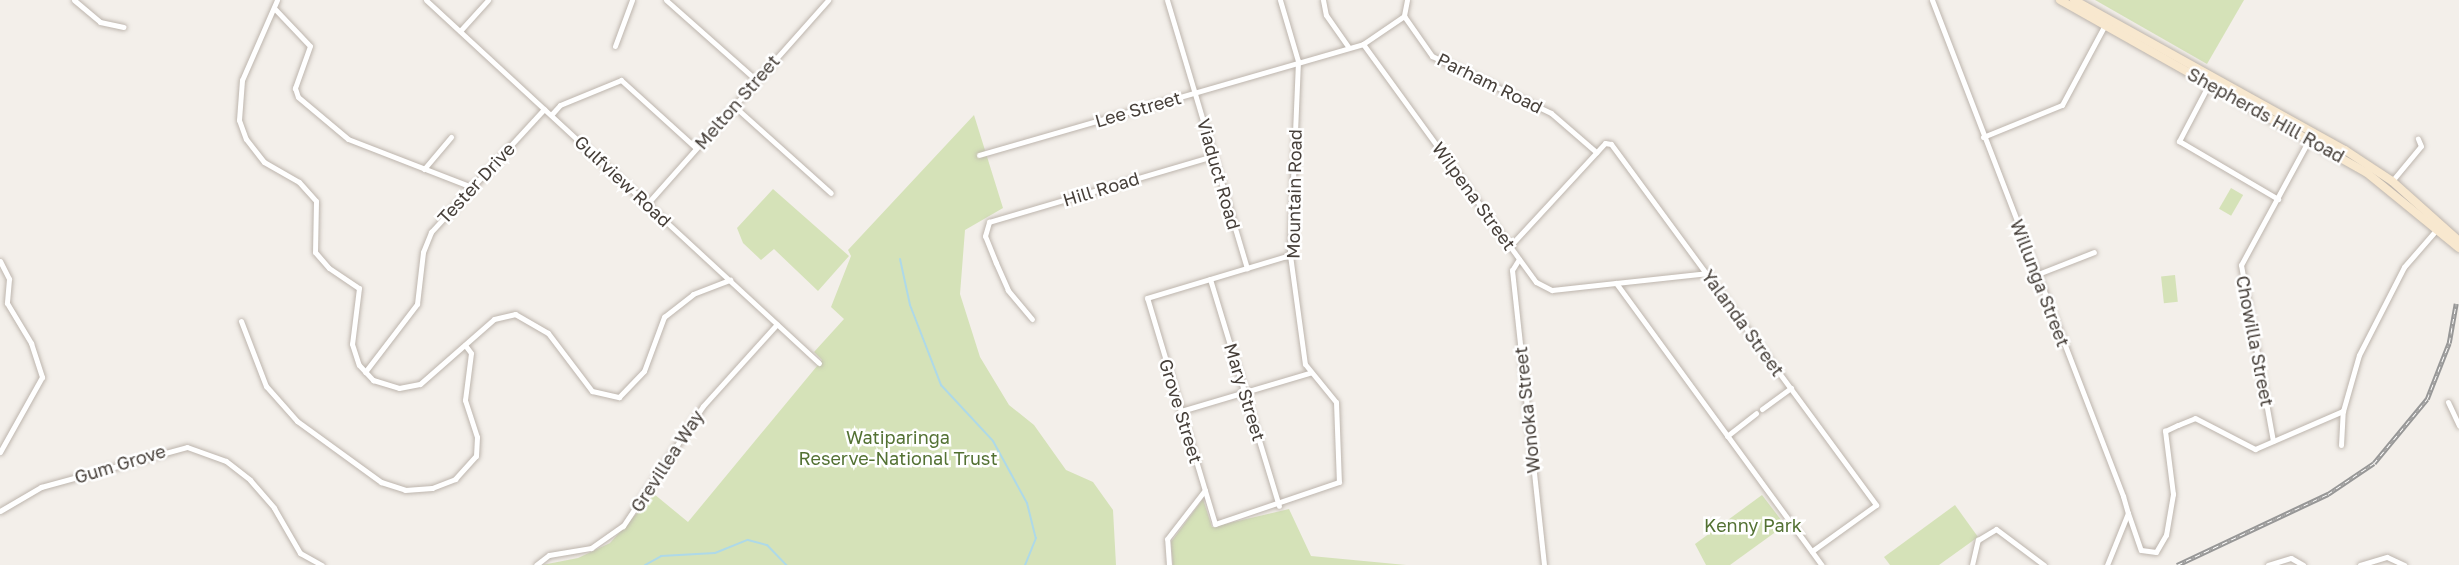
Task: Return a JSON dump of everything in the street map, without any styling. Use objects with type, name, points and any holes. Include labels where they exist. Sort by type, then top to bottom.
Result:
[{"type":"main road","name":"Shepherds Hill Road","points":[[2060,0],[2107,21]]},
{"type":"main road","name":"Shepherds Hill Road","points":[[2074,0],[2210,81],[2392,181],[2459,248]]},
{"type":"main road","name":"Shepherds Hill Road","points":[[2311,136],[2389,187],[2459,241]]},
{"type":"street","points":[[74,0],[100,22],[123,27]]},
{"type":"street","points":[[277,0],[242,80],[239,120],[246,139],[264,162],[299,182],[316,201],[315,252],[329,268],[359,288],[352,344],[365,372],[381,385],[410,387],[430,378],[494,319],[515,314],[548,332],[592,391],[619,397],[643,371],[664,317],[693,294],[730,280]]},
{"type":"street","name":"Gulfview Road","points":[[426,0],[819,363]]},
{"type":"street","points":[[460,31],[488,0]]},
{"type":"street","points":[[615,46],[632,0]]},
{"type":"street","points":[[666,0],[757,80]]},
{"type":"street","name":"Melton Street","points":[[647,204],[828,0]]},
{"type":"street","name":"Viaduct Road","points":[[1167,0],[1247,268]]},
{"type":"street","points":[[1280,0],[1298,61],[1363,44],[1404,16],[1407,0]]},
{"type":"street","points":[[1323,0],[1326,15],[1348,46]]},
{"type":"street","name":"Willunga Street","points":[[1932,0],[2141,550],[2156,552],[2166,535],[2173,494],[2165,431],[2195,418],[2251,448],[2273,441]]},
{"type":"street","points":[[274,8],[310,46],[295,88],[298,97],[348,139],[472,187]]},
{"type":"street","name":"Parham Road","points":[[1404,16],[1432,56],[1551,113],[1596,152]]},
{"type":"street","points":[[1983,137],[2062,105],[2107,21]]},
{"type":"street","name":"Wilpena Street","points":[[1363,44],[1536,282],[1552,290],[1708,273]]},
{"type":"street","name":"Lee Street","points":[[979,155],[1298,61]]},
{"type":"street","name":"Mountain Road","points":[[1298,61],[1290,255],[1309,373]]},
{"type":"street","points":[[551,115],[560,104],[621,80],[696,148]]},
{"type":"street","points":[[2210,81],[2179,141],[2278,199]]},
{"type":"street","points":[[734,106],[831,193]]},
{"type":"street","name":"Tester Drive","points":[[365,372],[417,304],[423,252],[431,232],[544,109]]},
{"type":"street","name":"Chowilla Street","points":[[2273,441],[2241,265],[2311,136]]},
{"type":"street","points":[[424,169],[451,137]]},
{"type":"street","points":[[2392,181],[2421,146],[2418,139]]},
{"type":"street","name":"Yalanda Street","points":[[1596,152],[1608,142],[1708,273],[1876,505],[1812,551]]},
{"type":"street","points":[[1510,246],[1596,152]]},
{"type":"street","name":"Hill Road","points":[[1032,319],[1007,289],[985,236],[989,222],[1213,156]]},
{"type":"street","points":[[2341,445],[2343,411],[2359,355],[2404,267],[2439,227]]},
{"type":"street","points":[[2038,274],[2094,252]]},
{"type":"street","points":[[1210,279],[1290,255]]},
{"type":"street","name":"Wonoka Street","points":[[1519,259],[1512,270],[1544,565]]},
{"type":"street","points":[[0,261],[9,279],[7,303],[31,343],[42,377],[0,452]]},
{"type":"street","name":"Grove Street","points":[[1210,279],[1147,298],[1215,524],[1279,506]]},
{"type":"street","name":"Mary Street","points":[[1210,279],[1279,506]]},
{"type":"street","points":[[1616,283],[1822,565]]},
{"type":"street","points":[[241,321],[266,386],[300,424],[381,482],[405,490],[432,488],[455,479],[476,456],[477,437],[465,400],[471,353],[465,345]]},
{"type":"street","name":"Grevillea Way","points":[[536,565],[550,555],[591,548],[623,526],[703,406],[777,324]]},
{"type":"street","points":[[1181,411],[1309,373],[1336,402],[1339,482],[1279,506]]},
{"type":"street","points":[[1727,436],[1791,388]]},
{"type":"street","points":[[2448,402],[2459,426]]},
{"type":"street","points":[[2273,441],[2343,411]]},
{"type":"street","name":"Gum Grove","points":[[0,512],[41,487],[187,447],[226,461],[250,480],[274,508],[300,553],[322,565]]},
{"type":"street","points":[[1169,565],[1167,539],[1205,490]]},
{"type":"street","points":[[2107,565],[2128,513]]},
{"type":"street","points":[[1972,565],[1978,540],[1996,529],[2044,565]]},
{"type":"street","points":[[2360,565],[2387,557],[2404,565]]},
{"type":"street","points":[[2268,565],[2291,558],[2303,565]]},
{"type":"green space","points":[[2095,0],[2244,0],[2207,64]]},
{"type":"green space","name":"Watiparinga Reserve-National Trust","points":[[974,115],[1003,208],[965,230],[960,294],[980,357],[1009,405],[1034,425],[1066,470],[1093,482],[1113,510],[1116,565],[542,565],[578,558],[610,543],[654,494],[688,522],[822,360],[814,352],[844,319],[831,307],[851,256],[848,250]]},
{"type":"green space","points":[[2231,188],[2243,195],[2231,216],[2219,209]]},
{"type":"green space","points":[[773,189],[849,256],[818,291],[774,249],[761,260],[743,243],[737,228]]},
{"type":"green space","points":[[2175,275],[2178,302],[2164,303],[2161,276]]},
{"type":"green space","name":"Kenny Park","points":[[1762,495],[1785,525],[1730,565],[1706,565],[1695,544]]},
{"type":"green space","points":[[1203,499],[1212,527],[1289,509],[1311,556],[1406,565],[1173,565],[1171,542]]},
{"type":"green space","points":[[1955,505],[1978,537],[1939,565],[1890,565],[1884,557]]},
{"type":"waterway","points":[[900,259],[910,305],[941,385],[993,441],[1027,503],[1036,538],[1025,565]]},
{"type":"waterway","points":[[645,565],[661,556],[715,553],[748,540],[767,545],[786,565]]},
{"type":"railway","points":[[2177,565],[2328,494],[2374,463],[2427,399],[2449,343],[2456,304]]}]
